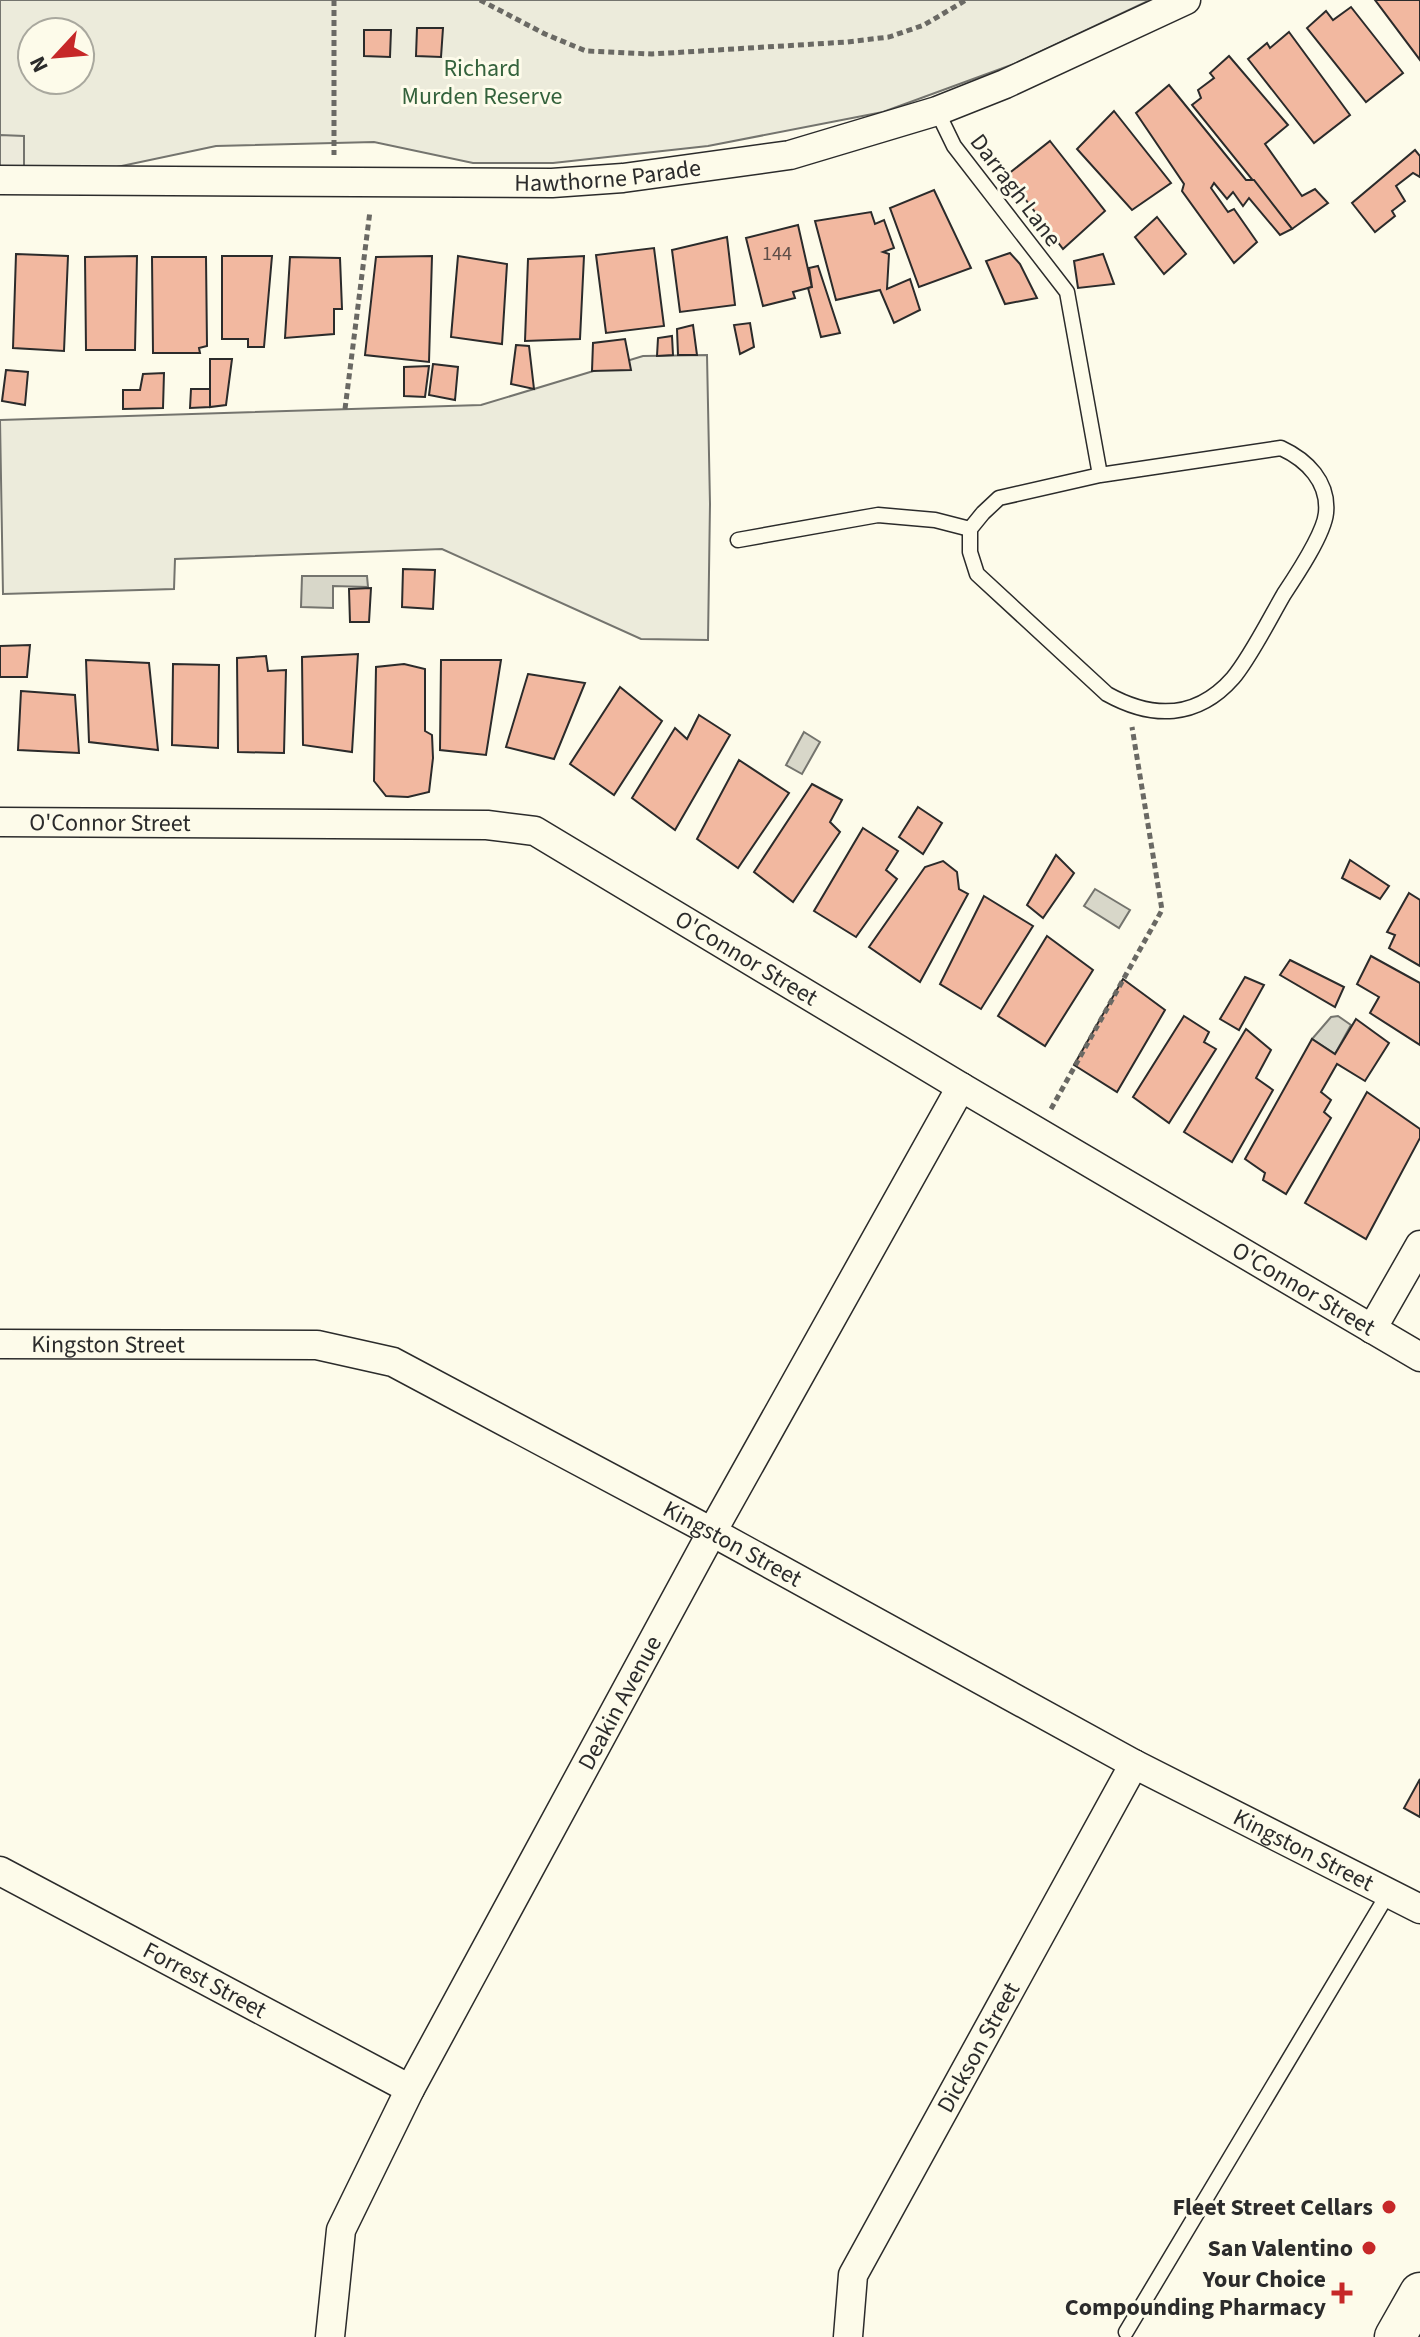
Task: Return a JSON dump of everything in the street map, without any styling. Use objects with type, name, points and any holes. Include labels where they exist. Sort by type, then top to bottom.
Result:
[{"type":"main road","points":[[1395,2337],[1420,2293]]},
{"type":"street","name":"Hawthorne Parade","points":[[0,180],[537,183],[637,177],[790,155],[937,111],[1005,84],[1186,0]]},
{"type":"street","name":"O'Connor Street","points":[[0,822],[487,825],[535,831],[961,1087],[1420,1357]]},
{"type":"street","name":"Deakin Avenue","points":[[330,2337],[341,2230],[410,2089],[712,1532],[961,1087]]},
{"type":"street","points":[[1372,1329],[1420,1245]]},
{"type":"street","name":"Kingston Street","points":[[0,1344],[317,1345],[393,1362],[712,1532],[1134,1764],[1420,1909]]},
{"type":"street","name":"Dickson Street","points":[[848,2337],[853,2275],[1134,1764]]},
{"type":"street","name":"Forrest Street","points":[[0,1871],[410,2089]]},
{"type":"lane","name":"Darragh Lane","points":[[937,111],[954,146],[1067,292],[1100,475]]},
{"type":"lane","points":[[1281,448],[1300,457],[1316,474],[1325,495],[1326,515],[1307,557],[1234,677],[1205,701],[1174,713],[1129,706],[1107,694],[977,574],[970,552],[970,529],[999,498],[1100,475],[1281,448]]},
{"type":"lane","points":[[738,540],[878,515],[935,520],[970,529]]},
{"type":"lane","points":[[1126,2332],[1389,1892]]},
{"type":"path","points":[[334,0],[334,182]]},
{"type":"path","points":[[480,0],[545,34],[586,51],[652,54],[889,37],[924,25],[966,0]]},
{"type":"path","points":[[345,409],[374,184]]},
{"type":"path","points":[[1066,1080],[1162,910],[1129,706]]},
{"type":"green space","name":"Richard Murden Reserve","points":[[0,0],[1150,0],[1014,64],[883,112],[708,146],[553,163],[473,163],[374,142],[216,146],[98,171],[0,169]]},
{"type":"green space","points":[[707,355],[710,504],[708,640],[641,639],[442,549],[175,559],[174,589],[3,594],[0,420],[481,405],[643,356]]},
{"type":"shaded area","points":[[0,135],[24,136],[24,170],[0,169]]},
{"type":"shaded area","points":[[302,576],[367,576],[368,587],[333,586],[333,608],[301,607]]},
{"type":"shaded area","points":[[804,732],[820,742],[802,774],[786,765]]},
{"type":"shaded area","points":[[1095,889],[1130,910],[1119,928],[1084,906]]},
{"type":"shaded area","points":[[1338,1016],[1351,1025],[1335,1054],[1312,1039],[1331,1017]]},
{"type":"building","points":[[1375,0],[1420,0],[1420,60]]},
{"type":"building","points":[[1351,7],[1403,73],[1366,102],[1307,28],[1326,11],[1333,20]]},
{"type":"building","points":[[417,28],[443,28],[441,57],[416,56]]},
{"type":"building","points":[[364,30],[391,30],[390,57],[364,56]]},
{"type":"building","points":[[1289,32],[1350,115],[1314,143],[1248,59],[1267,43],[1270,48]]},
{"type":"building","points":[[1229,56],[1288,125],[1265,144],[1302,196],[1315,189],[1328,203],[1292,229],[1192,105],[1201,98],[1198,90],[1214,78],[1210,73]]},
{"type":"building","points":[[1169,85],[1246,180],[1254,180],[1292,229],[1280,235],[1249,198],[1243,206],[1233,192],[1227,199],[1214,183],[1211,188],[1228,212],[1234,209],[1257,242],[1234,263],[1182,191],[1184,184],[1136,113]]},
{"type":"building","points":[[1114,111],[1171,183],[1132,210],[1077,149]]},
{"type":"building","points":[[1050,141],[1105,211],[1063,249],[1007,175]]},
{"type":"building","points":[[1415,150],[1420,156],[1420,177],[1413,173],[1396,186],[1405,201],[1392,211],[1395,216],[1375,232],[1352,203]]},
{"type":"building","points":[[934,190],[971,268],[919,287],[890,208]]},
{"type":"building","points":[[871,212],[875,224],[884,220],[894,248],[883,252],[889,254],[887,289],[910,279],[920,310],[894,323],[880,290],[836,300],[815,221]]},
{"type":"building","points":[[1157,217],[1186,254],[1164,274],[1135,237]]},
{"type":"building","points":[[798,225],[812,287],[793,292],[795,298],[763,306],[746,238]]},
{"type":"building","points":[[727,237],[735,305],[680,312],[672,250]]},
{"type":"building","points":[[654,248],[664,326],[606,333],[596,255]]},
{"type":"building","points":[[1010,253],[1020,264],[1037,298],[1005,304],[986,261]]},
{"type":"building","points":[[16,254],[68,256],[64,351],[13,348]]},
{"type":"building","points":[[1103,254],[1114,284],[1078,288],[1074,261]]},
{"type":"building","points":[[137,256],[135,350],[86,350],[85,257]]},
{"type":"building","points":[[222,256],[272,256],[264,347],[248,347],[248,339],[222,339]]},
{"type":"building","points":[[432,256],[429,362],[365,355],[376,257]]},
{"type":"building","points":[[458,256],[507,264],[502,344],[451,337]]},
{"type":"building","points":[[584,256],[580,339],[525,341],[528,259]]},
{"type":"building","points":[[152,257],[206,257],[207,346],[199,348],[200,353],[153,353]]},
{"type":"building","points":[[290,257],[340,258],[342,309],[334,309],[334,334],[285,338]]},
{"type":"building","points":[[818,266],[840,333],[821,337],[808,288],[812,287],[809,268]]},
{"type":"building","points":[[750,323],[754,347],[740,354],[734,325]]},
{"type":"building","points":[[693,325],[697,355],[678,355],[677,329]]},
{"type":"building","points":[[672,336],[673,355],[657,356],[658,338]]},
{"type":"building","points":[[625,339],[631,370],[592,371],[593,343]]},
{"type":"building","points":[[516,345],[529,346],[534,389],[511,384]]},
{"type":"building","points":[[210,359],[232,359],[226,405],[210,407]]},
{"type":"building","points":[[433,364],[458,367],[455,400],[429,395]]},
{"type":"building","points":[[429,366],[425,397],[404,396],[404,367]]},
{"type":"building","points":[[6,370],[28,372],[25,405],[2,401]]},
{"type":"building","points":[[164,373],[163,408],[123,409],[123,390],[140,390],[143,374]]},
{"type":"building","points":[[191,389],[210,389],[210,407],[190,408]]},
{"type":"building","points":[[403,569],[435,570],[433,609],[402,607]]},
{"type":"building","points":[[371,588],[369,622],[350,622],[349,589]]},
{"type":"building","points":[[30,645],[27,677],[0,677],[0,646]]},
{"type":"building","points":[[358,654],[352,752],[303,745],[302,657]]},
{"type":"building","points":[[266,656],[268,671],[286,670],[284,753],[238,752],[237,658]]},
{"type":"building","points":[[86,660],[149,663],[158,750],[89,742]]},
{"type":"building","points":[[441,660],[501,660],[486,755],[440,750]]},
{"type":"building","points":[[173,664],[219,665],[218,748],[172,745]]},
{"type":"building","points":[[404,664],[425,669],[425,731],[432,735],[433,758],[429,792],[408,797],[386,796],[374,781],[376,667]]},
{"type":"building","points":[[528,674],[585,683],[554,759],[506,747]]},
{"type":"building","points":[[620,687],[662,721],[614,795],[570,764]]},
{"type":"building","points":[[21,691],[75,695],[79,753],[18,750]]},
{"type":"building","points":[[699,715],[730,735],[675,830],[632,798],[675,728],[687,739]]},
{"type":"building","points":[[739,760],[789,793],[738,868],[697,839]]},
{"type":"building","points":[[812,784],[842,800],[830,822],[840,832],[793,902],[754,872]]},
{"type":"building","points":[[918,807],[942,823],[923,854],[899,837]]},
{"type":"building","points":[[863,828],[898,851],[886,870],[897,879],[856,937],[814,911]]},
{"type":"building","points":[[1056,855],[1074,873],[1043,918],[1027,905]]},
{"type":"building","points":[[1350,860],[1389,886],[1380,899],[1342,878]]},
{"type":"building","points":[[943,861],[957,872],[959,889],[968,894],[920,982],[869,947],[925,867]]},
{"type":"building","points":[[1409,893],[1420,900],[1420,966],[1389,948],[1395,935],[1387,932]]},
{"type":"building","points":[[984,896],[1033,926],[981,1009],[940,984]]},
{"type":"building","points":[[1047,936],[1093,970],[1045,1046],[998,1016]]},
{"type":"building","points":[[1371,956],[1420,983],[1420,1045],[1370,1013],[1379,997],[1357,984]]},
{"type":"building","points":[[1290,960],[1344,987],[1335,1007],[1280,975]]},
{"type":"building","points":[[1245,977],[1264,985],[1239,1030],[1220,1019]]},
{"type":"building","points":[[1123,979],[1165,1010],[1117,1092],[1074,1065]]},
{"type":"building","points":[[1184,1016],[1209,1032],[1204,1042],[1216,1049],[1169,1123],[1133,1097]]},
{"type":"building","points":[[1356,1019],[1389,1043],[1365,1081],[1337,1064],[1321,1092],[1331,1100],[1324,1112],[1331,1118],[1286,1194],[1263,1180],[1265,1173],[1245,1159],[1312,1039],[1335,1054]]},
{"type":"building","points":[[1246,1029],[1271,1050],[1256,1078],[1273,1090],[1232,1162],[1184,1132]]},
{"type":"building","points":[[1367,1092],[1420,1129],[1420,1138],[1366,1239],[1305,1203]]},
{"type":"building","points":[[1420,1779],[1420,1817],[1404,1808]]},
{"type":"place","name":"Fleet Street Cellars","points":[[1389,2207]]},
{"type":"place","name":"San Valentino","points":[[1369,2248]]},
{"type":"place","name":"Your Choice Compounding Pharmacy","points":[[1342,2293]]}]
